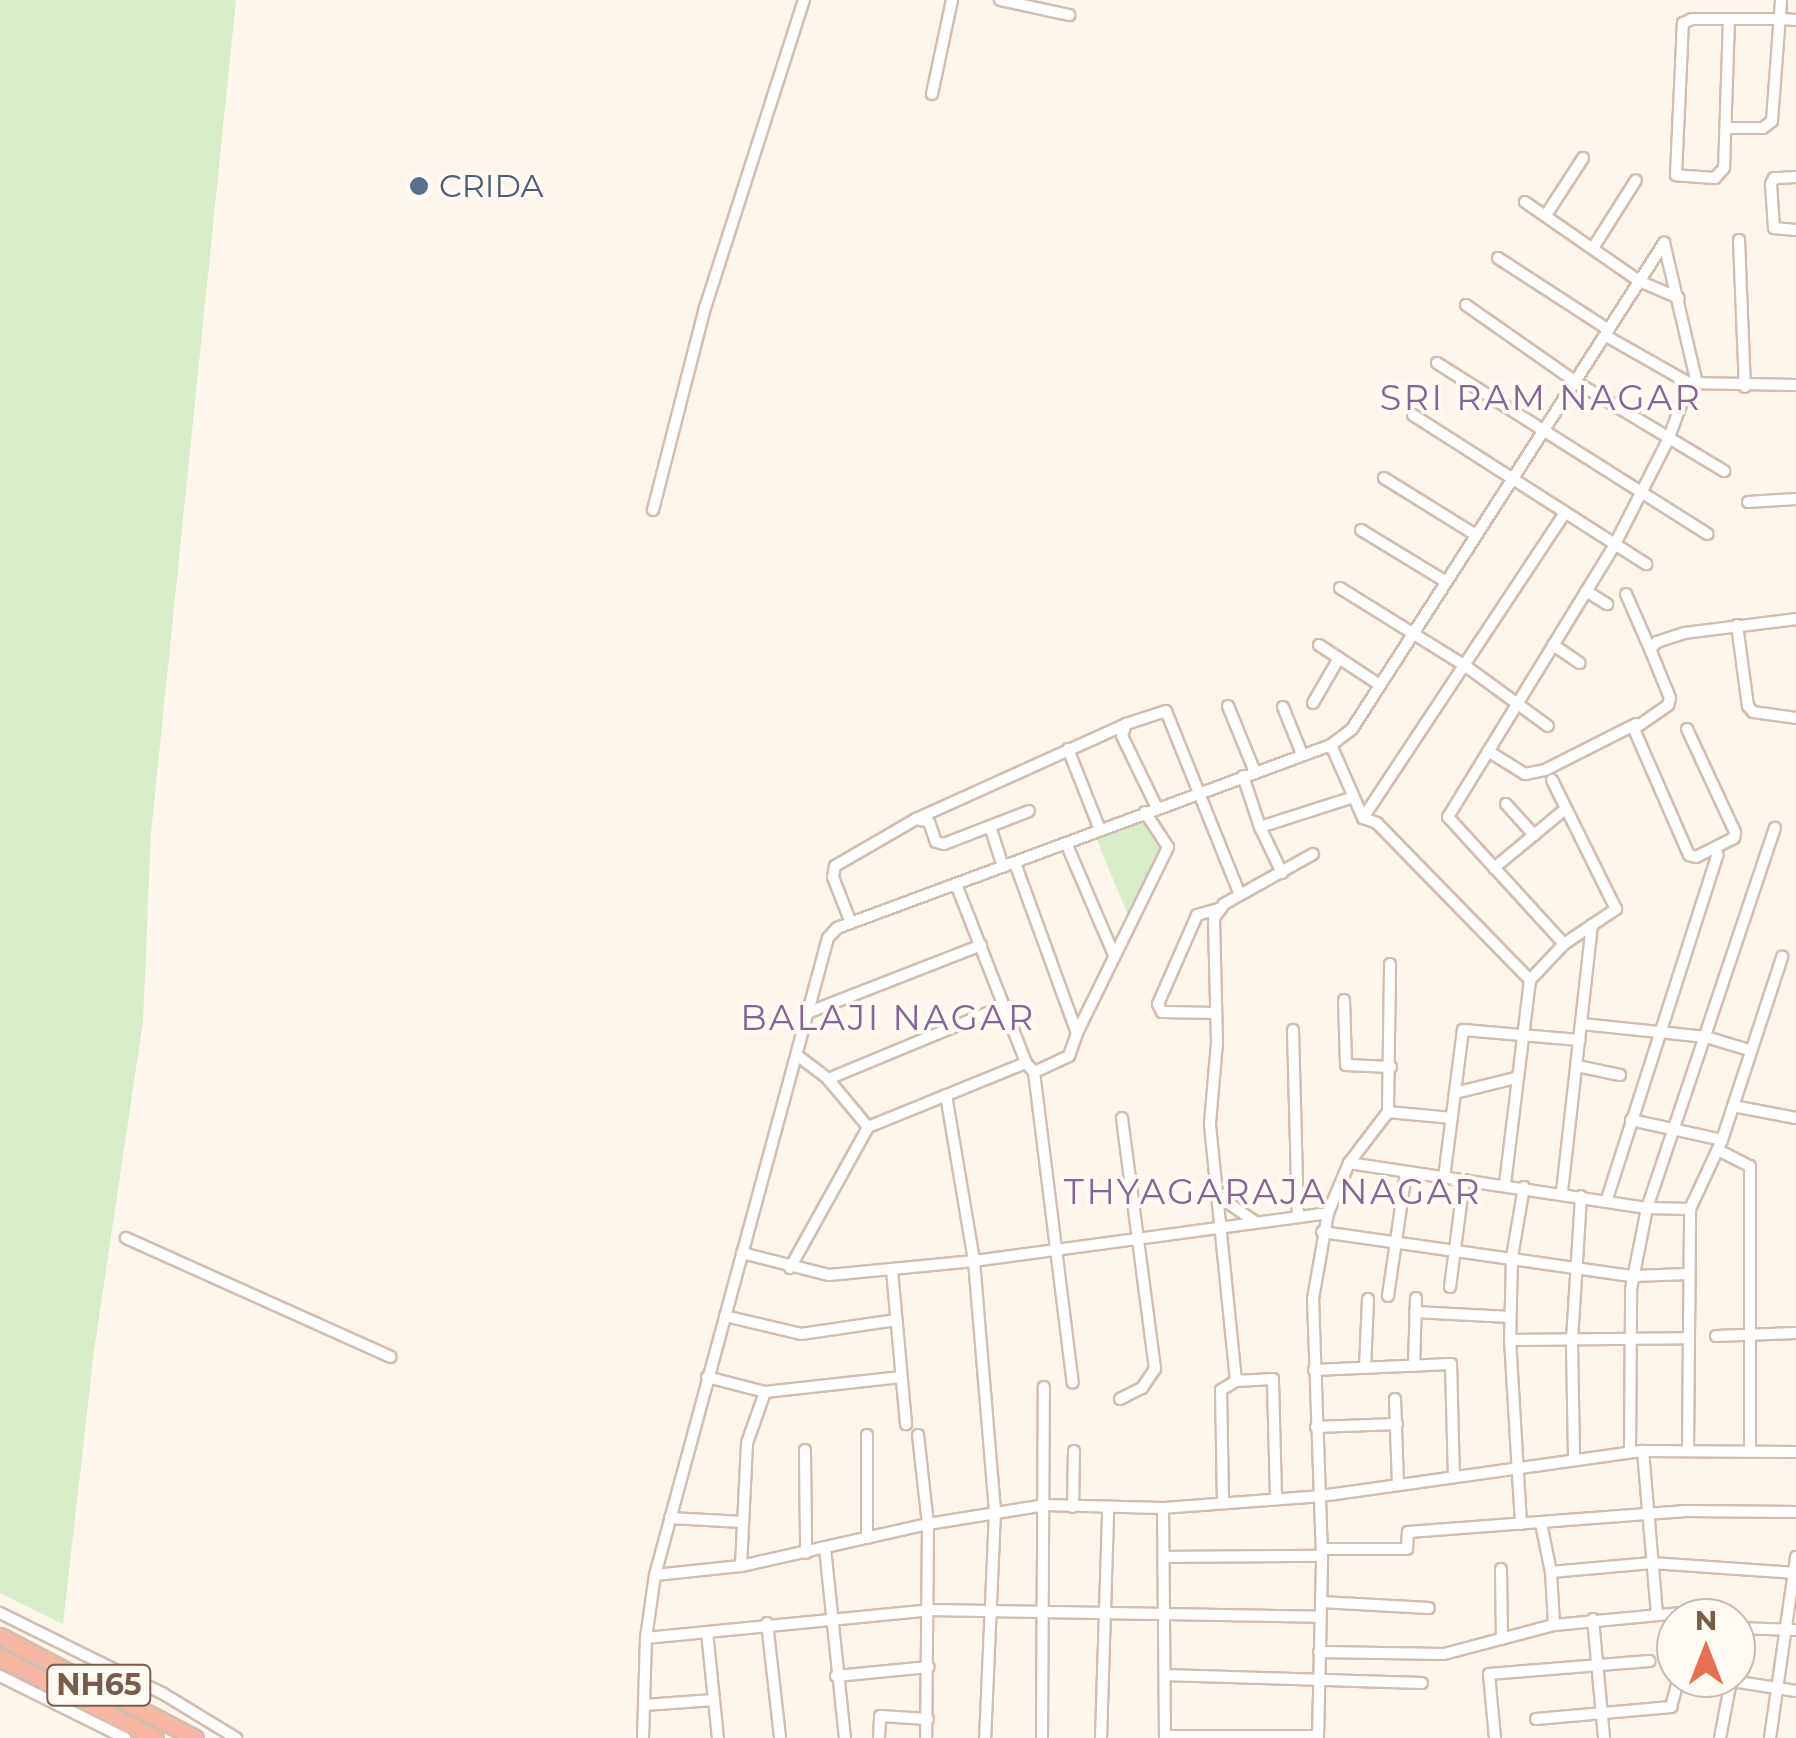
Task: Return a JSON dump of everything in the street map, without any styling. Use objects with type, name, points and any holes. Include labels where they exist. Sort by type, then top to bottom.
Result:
[{"type":"highway","name":"NH65","points":[[0,1636],[196,1738]]},
{"type":"highway","name":"NH65","points":[[0,1658],[155,1738]]},
{"type":"street","points":[[653,510],[706,308],[804,0]]},
{"type":"street","points":[[932,94],[952,0]]},
{"type":"street","points":[[1000,0],[1069,14]]},
{"type":"street","points":[[1727,128],[1763,128],[1772,122],[1781,0]]},
{"type":"street","points":[[1729,19],[1727,128],[1720,175],[1676,175],[1680,31],[1692,19],[1729,19],[1782,19],[1796,20]]},
{"type":"street","points":[[1546,215],[1584,158]]},
{"type":"street","points":[[1796,177],[1774,178],[1772,184],[1774,228],[1796,230]]},
{"type":"street","points":[[1593,248],[1636,180]]},
{"type":"street","points":[[1526,202],[1639,281],[1679,298]]},
{"type":"street","points":[[1739,240],[1745,387]]},
{"type":"street","points":[[642,1738],[646,1638],[654,1575],[828,938],[851,923],[1331,744],[1352,730],[1664,243],[1679,298],[1693,383],[1614,544],[1448,817],[1564,944]]},
{"type":"street","points":[[1498,258],[1608,333],[1693,383],[1796,385]]},
{"type":"street","points":[[1466,305],[1576,382],[1724,471]]},
{"type":"street","points":[[1436,363],[1707,534]]},
{"type":"street","points":[[1413,415],[1646,564]]},
{"type":"street","points":[[1384,478],[1476,534]]},
{"type":"street","points":[[1748,502],[1796,499]]},
{"type":"street","points":[[1363,818],[1467,667],[1565,513]]},
{"type":"street","points":[[1361,530],[1445,581]]},
{"type":"street","points":[[1340,588],[1467,667],[1548,726]]},
{"type":"street","points":[[1586,591],[1607,604]]},
{"type":"street","points":[[1488,752],[1525,774],[1545,770],[1668,705],[1670,698],[1626,594]]},
{"type":"street","points":[[1650,649],[1656,642],[1684,634],[1796,619]]},
{"type":"street","points":[[1738,625],[1748,706],[1753,712],[1796,718]]},
{"type":"street","points":[[1553,644],[1580,663]]},
{"type":"street","points":[[1319,645],[1380,685]]},
{"type":"street","points":[[1313,703],[1339,658]]},
{"type":"street","points":[[1228,706],[1260,826],[1282,873]]},
{"type":"street","points":[[1284,708],[1302,754]]},
{"type":"street","points":[[851,923],[833,878],[834,866],[916,820],[1068,749],[1166,712],[1240,895]]},
{"type":"street","points":[[790,1268],[868,1127],[946,1095],[1069,1056],[1168,847],[1122,736],[1126,724]]},
{"type":"street","points":[[1636,724],[1634,729],[1689,855],[1696,857],[1734,838],[1735,832],[1687,729]]},
{"type":"street","points":[[1331,744],[1351,798],[1363,818],[1377,823],[1530,980]]},
{"type":"street","points":[[1068,749],[1100,830]]},
{"type":"street","points":[[1505,1184],[1530,980],[1564,944],[1616,909],[1552,780]]},
{"type":"street","points":[[1260,826],[1351,798]]},
{"type":"street","points":[[1506,804],[1534,835]]},
{"type":"street","points":[[1494,868],[1564,810]]},
{"type":"street","points":[[916,820],[929,822],[936,842],[944,844],[1028,811]]},
{"type":"street","points":[[990,826],[1003,867]]},
{"type":"street","points":[[1630,1452],[1628,1339],[1633,1276],[1647,1208],[1774,828]]},
{"type":"street","points":[[1066,843],[1114,955]]},
{"type":"street","points":[[1214,1014],[1162,1012],[1158,1004],[1197,915],[1218,909],[1313,854]]},
{"type":"street","points":[[1608,1199],[1657,1033],[1718,854]]},
{"type":"street","points":[[1015,863],[1078,1033]]},
{"type":"street","points":[[956,884],[1030,1068],[1073,1383]]},
{"type":"street","points":[[1218,909],[1214,918],[1210,1123],[1236,1381]]},
{"type":"street","points":[[1562,1192],[1592,925]]},
{"type":"street","points":[[808,1013],[980,944]]},
{"type":"street","points":[[1688,1450],[1690,1209],[1720,1145],[1782,957]]},
{"type":"street","points":[[1163,1508],[1165,1737],[1318,1737],[1322,1496],[1313,1299],[1328,1213],[1349,1163],[1388,1112],[1390,964]]},
{"type":"street","points":[[1344,1000],[1346,1065],[1391,1067]]},
{"type":"street","points":[[828,1079],[1004,1006]]},
{"type":"street","points":[[1582,1024],[1706,1037],[1749,1050]]},
{"type":"street","points":[[1293,1030],[1298,1216]]},
{"type":"street","points":[[1444,1178],[1464,1030],[1524,1032],[1580,1040]]},
{"type":"street","points":[[798,1056],[828,1079],[868,1127]]},
{"type":"street","points":[[1576,1066],[1620,1075]]},
{"type":"street","points":[[1455,1093],[1516,1078]]},
{"type":"street","points":[[946,1095],[974,1260],[995,1512],[985,1738]]},
{"type":"street","points":[[1733,1106],[1796,1118]]},
{"type":"street","points":[[1388,1112],[1452,1118]]},
{"type":"street","points":[[1120,1398],[1142,1388],[1155,1370],[1122,1118]]},
{"type":"street","points":[[1631,1120],[1720,1145],[1750,1166],[1750,1452]]},
{"type":"street","points":[[1349,1163],[1562,1192],[1647,1208],[1690,1209]]},
{"type":"street","points":[[1388,1296],[1406,1172]]},
{"type":"street","points":[[1450,1287],[1464,1180]]},
{"type":"street","points":[[1521,1524],[1514,1466],[1510,1317],[1512,1257],[1524,1187]]},
{"type":"street","points":[[1218,1194],[1254,1221]]},
{"type":"street","points":[[1574,1457],[1574,1267],[1582,1196]]},
{"type":"street","points":[[742,1253],[829,1275],[1328,1213]]},
{"type":"street","points":[[1322,1232],[1633,1276],[1687,1274]]},
{"type":"street","points":[[126,1238],[391,1357]]},
{"type":"street","points":[[892,1270],[906,1424]]},
{"type":"street","points":[[1414,1366],[1416,1298]]},
{"type":"street","points":[[1365,1368],[1368,1299]]},
{"type":"street","points":[[1415,1312],[1510,1317]]},
{"type":"street","points":[[725,1316],[801,1334],[896,1320]]},
{"type":"street","points":[[1716,1336],[1796,1333]]},
{"type":"street","points":[[1510,1340],[1688,1338]]},
{"type":"street","points":[[1314,1370],[1451,1364],[1454,1475]]},
{"type":"street","points":[[707,1377],[765,1392],[900,1378]]},
{"type":"street","points":[[1222,1502],[1221,1390],[1236,1381],[1273,1379],[1276,1498]]},
{"type":"street","points":[[1042,1738],[1044,1387]]},
{"type":"street","points":[[741,1566],[749,1427],[765,1392]]},
{"type":"street","points":[[1395,1398],[1398,1485]]},
{"type":"street","points":[[1316,1427],[1397,1424]]},
{"type":"street","points":[[867,1435],[867,1538]]},
{"type":"street","points":[[918,1435],[928,1524],[926,1738]]},
{"type":"street","points":[[805,1450],[806,1553]]},
{"type":"street","points":[[654,1575],[741,1566],[928,1524],[1046,1505],[1163,1508],[1322,1496],[1644,1450],[1796,1452]]},
{"type":"street","points":[[1644,1450],[1656,1604]]},
{"type":"street","points":[[1073,1507],[1074,1451]]},
{"type":"street","points":[[1101,1738],[1108,1509]]},
{"type":"street","points":[[1164,1558],[1407,1549],[1408,1532],[1649,1515],[1796,1512]]},
{"type":"street","points":[[670,1518],[743,1522]]},
{"type":"street","points":[[1541,1522],[1554,1625]]},
{"type":"street","points":[[825,1548],[845,1738]]},
{"type":"street","points":[[1770,1738],[1792,1630],[1796,1557]]},
{"type":"street","points":[[1550,1572],[1652,1563],[1795,1572]]},
{"type":"street","points":[[1501,1569],[1502,1639]]},
{"type":"street","points":[[1321,1602],[1429,1608]]},
{"type":"street","points":[[646,1638],[767,1623],[930,1610],[1320,1617]]},
{"type":"street","points":[[0,1612],[146,1685],[236,1738]]},
{"type":"street","points":[[1319,1652],[1444,1654],[1554,1625],[1656,1614]]},
{"type":"street","points":[[1593,1619],[1604,1738]]},
{"type":"street","points":[[767,1623],[780,1736]]},
{"type":"street","points":[[1756,1629],[1792,1630]]},
{"type":"street","points":[[707,1632],[718,1738]]},
{"type":"street","points":[[1495,1738],[1489,1674],[1649,1660]]},
{"type":"street","points":[[836,1676],[929,1667]]},
{"type":"street","points":[[1165,1675],[1422,1682]]},
{"type":"street","points":[[0,1676],[125,1738]]},
{"type":"street","points":[[1756,1685],[1796,1691]]},
{"type":"street","points":[[1536,1719],[1671,1706],[1673,1698]]},
{"type":"street","points":[[1720,1738],[1728,1698]]},
{"type":"street","points":[[644,1705],[714,1700]]},
{"type":"street","points":[[878,1738],[880,1716],[928,1718]]},
{"type":"green space","points":[[0,0],[236,0],[151,833],[143,1021],[94,1351],[63,1624],[0,1593]]},
{"type":"green space","points":[[1146,819],[1163,845],[1128,915],[1096,838]]},
{"type":"place","name":"CRIDA","points":[[419,186]]},
{"type":"district","name":"SRI RAM NAGAR","points":[[1541,398]]},
{"type":"district","name":"BALAJI NAGAR","points":[[888,1018]]},
{"type":"district","name":"THYAGARAJA NAGAR","points":[[1273,1192]]}]
